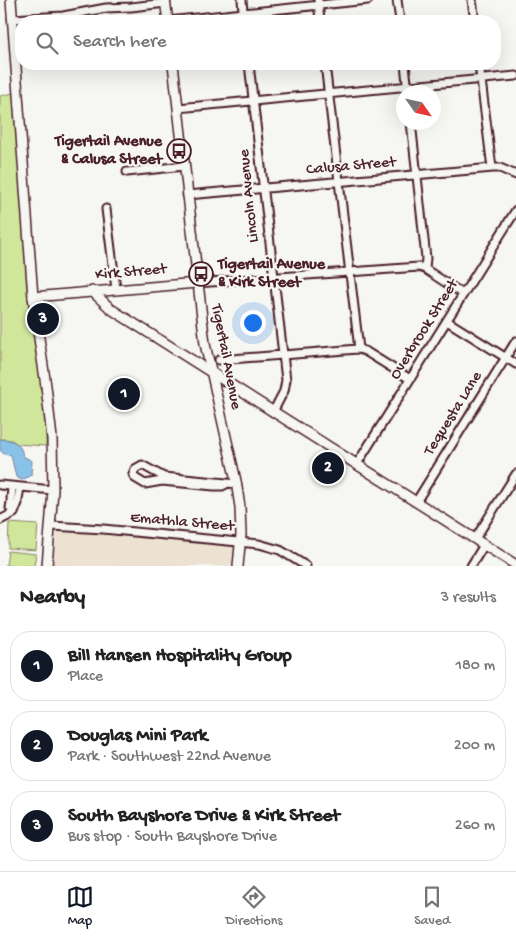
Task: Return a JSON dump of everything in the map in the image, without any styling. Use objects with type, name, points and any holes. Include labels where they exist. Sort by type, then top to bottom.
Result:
[{"type":"street","points":[[11,0],[15,59]]},
{"type":"street","points":[[242,0],[243,13]]},
{"type":"street","points":[[224,15],[318,3],[368,0]]},
{"type":"street","points":[[397,0],[399,15]]},
{"type":"street","points":[[472,0],[474,15]]},
{"type":"street","points":[[68,15],[100,8],[131,8],[165,2],[167,15]]},
{"type":"street","points":[[16,70],[33,297],[49,405],[52,451],[53,490],[47,566]]},
{"type":"street","name":"Tigertail Avenue","points":[[174,70],[206,353],[237,484],[241,511],[238,566]]},
{"type":"street","name":"Lincoln Avenue","points":[[250,70],[286,386],[273,412]]},
{"type":"street","points":[[326,70],[359,349]]},
{"type":"street","points":[[405,70],[407,85]]},
{"type":"street","points":[[480,70],[492,168]]},
{"type":"street","points":[[437,85],[516,76]]},
{"type":"street","points":[[178,108],[254,100],[396,90]]},
{"type":"street","points":[[412,130],[426,258],[425,269],[463,294]]},
{"type":"street","points":[[127,172],[184,166]]},
{"type":"street","name":"Calusa Street","points":[[187,195],[492,168],[500,168],[516,175]]},
{"type":"street","points":[[106,209],[116,289]]},
{"type":"street","name":"Overbrook Street","points":[[357,464],[516,210]]},
{"type":"street","name":"Kirk Street","points":[[33,297],[273,277],[415,267],[425,269]]},
{"type":"street","points":[[92,291],[107,307],[516,565]]},
{"type":"street","points":[[447,321],[516,364]]},
{"type":"street","name":"Tequesta Lane","points":[[416,502],[516,341]]},
{"type":"street","points":[[219,360],[359,349],[410,379]]},
{"type":"street","points":[[193,362],[206,353]]},
{"type":"street","points":[[215,393],[223,386],[229,384]]},
{"type":"street","points":[[226,484],[214,486],[162,481],[145,484],[135,478],[133,474],[135,469],[142,465],[164,477],[237,484]]},
{"type":"street","points":[[475,540],[516,474]]},
{"type":"street","points":[[0,485],[53,490]]},
{"type":"street","points":[[0,520],[14,514],[16,487]]},
{"type":"street","name":"Emathla Street","points":[[51,526],[240,542],[277,549],[306,566]]},
{"type":"street","points":[[471,566],[484,545]]},
{"type":"shaded area","points":[[57,529],[236,545],[234,566],[53,566]]},
{"type":"green space","points":[[13,93],[37,353],[46,417],[46,446],[17,444],[12,440],[0,439],[0,96]]},
{"type":"green space","points":[[9,523],[38,525],[36,550],[8,548]]},
{"type":"green space","points":[[8,551],[36,554],[34,566],[6,566]]},
{"type":"water","points":[[0,439],[12,441],[18,445],[23,456],[32,461],[31,475],[22,480],[16,477],[11,455],[4,454],[0,450]]},
{"type":"place","name":"Tigertail Avenue & Calusa Street","points":[[179,151]]},
{"type":"place","name":"Tigertail Avenue & Kirk Street","points":[[201,274]]},
{"type":"place","name":"South Bayshore Drive & Kirk Street","points":[[43,319]]},
{"type":"place","name":"Bill Hansen Hospitality Group","points":[[124,394]]},
{"type":"place","name":"Douglas Mini Park","points":[[328,468]]}]
